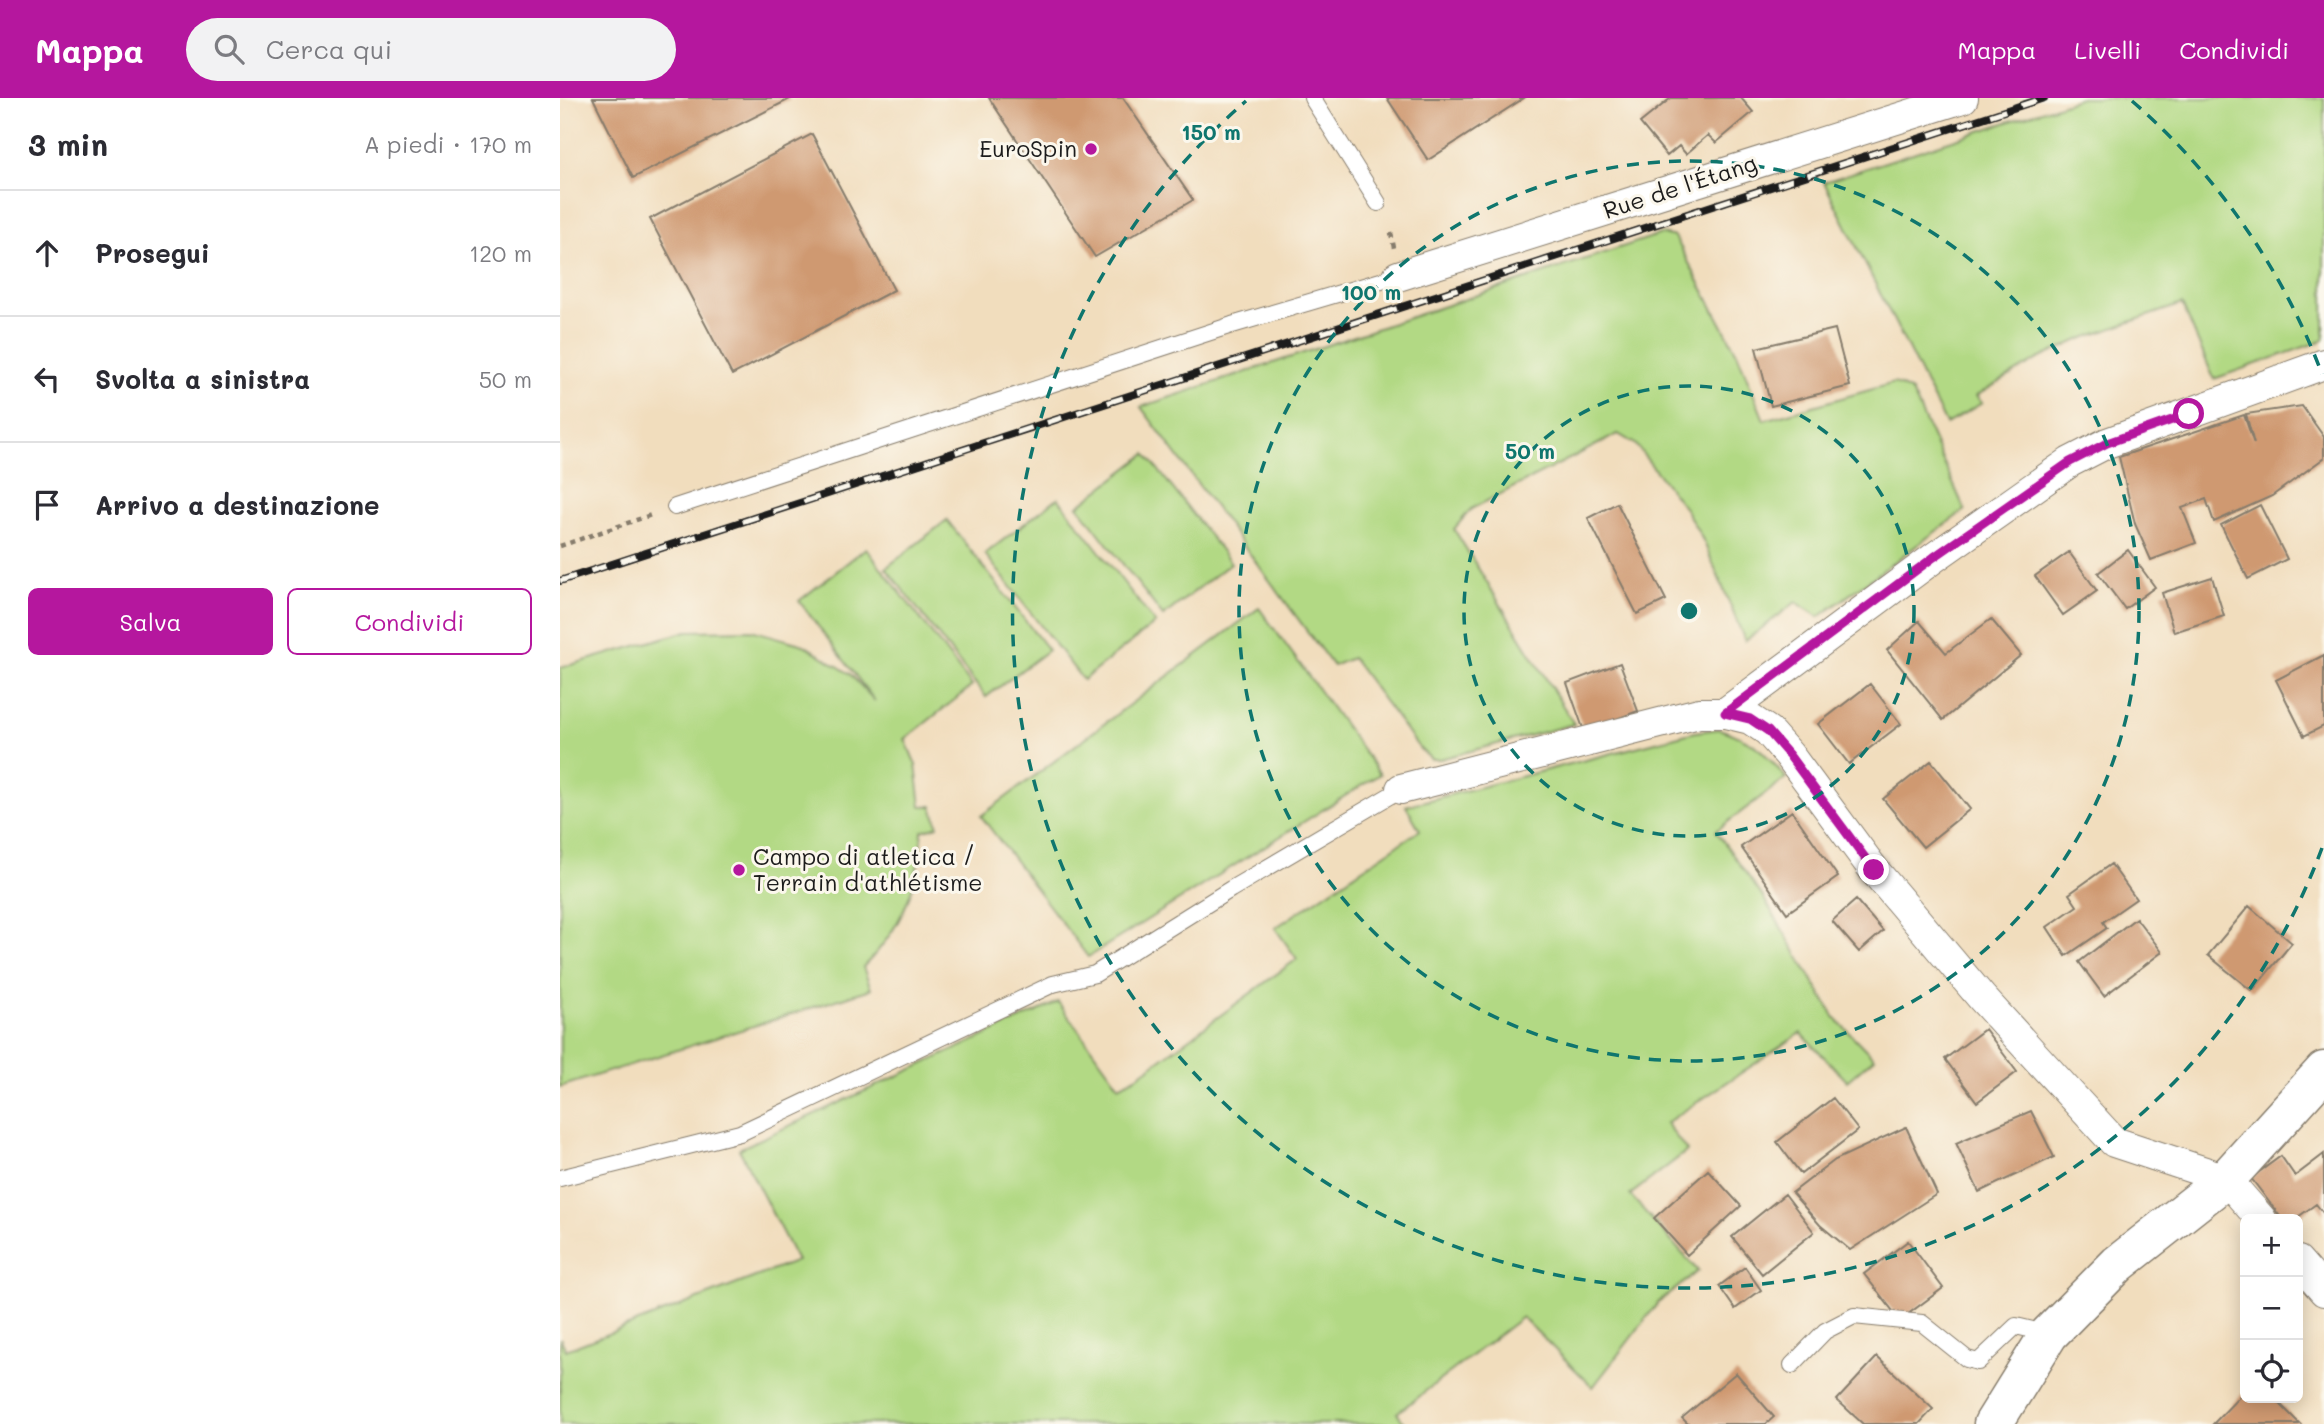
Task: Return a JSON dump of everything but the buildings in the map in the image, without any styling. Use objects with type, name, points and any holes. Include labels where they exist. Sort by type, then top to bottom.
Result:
[{"type":"street","name":"Rue de l'Étang","points":[[1398,276],[1962,98]]},
{"type":"street","points":[[1725,713],[1934,557],[2070,462],[2107,443],[2324,364]]},
{"type":"street","points":[[1401,789],[1699,713],[1725,713],[1750,719],[1768,731],[1789,755],[1874,870],[1982,998],[2113,1142],[2235,1170],[2258,1214]]},
{"type":"street","points":[[1993,1424],[2049,1334],[2118,1264],[2235,1170],[2324,1071]]},
{"type":"street","points":[[2303,1267],[2324,1291]]},
{"type":"lane","points":[[1312,98],[1378,203]]},
{"type":"lane","points":[[675,507],[1219,329],[1398,276]]},
{"type":"lane","points":[[560,1178],[740,1133],[1053,984],[1095,974],[1231,889],[1401,789]]},
{"type":"lane","points":[[1792,1365],[1825,1331],[1854,1316],[1922,1323],[1967,1359],[1978,1362],[2017,1326],[2049,1334]]},
{"type":"path","points":[[560,545],[675,507]]},
{"type":"green space","points":[[2081,98],[2324,98],[2324,340],[2214,379],[2182,304],[2081,339],[2038,359],[1976,396],[1982,403],[1946,424],[1824,182]]},
{"type":"green space","points":[[1661,234],[1675,237],[1737,353],[1764,420],[1894,383],[1912,392],[1965,510],[1819,617],[1796,602],[1745,641],[1704,542],[1686,510],[1635,444],[1618,434],[1471,509],[1454,529],[1574,724],[1440,759],[1431,759],[1420,749],[1352,658],[1333,666],[1141,407]]},
{"type":"green space","points":[[1146,454],[1231,563],[1163,616],[1078,506]]},
{"type":"green space","points":[[1058,498],[1155,623],[1083,680],[985,554]]},
{"type":"green space","points":[[947,520],[1048,650],[986,697],[886,568]]},
{"type":"green space","name":"Campo di atletica / Terrain d'athlétisme","points":[[866,548],[972,686],[905,739],[916,765],[921,806],[932,806],[938,826],[922,831],[917,870],[906,905],[889,937],[863,967],[871,989],[560,1087],[560,668],[687,631],[751,630],[804,645],[850,674],[875,701],[799,601]]},
{"type":"green space","points":[[1259,608],[1380,774],[1088,957],[981,816]]},
{"type":"green space","points":[[1719,729],[1741,737],[1757,747],[1786,778],[1716,831],[1763,897],[1835,1018],[1874,1058],[1847,1081],[1801,1033],[1666,1123],[1687,1151],[1630,1195],[1698,1271],[1658,1303],[1593,1387],[1522,1317],[1397,1413],[1405,1424],[560,1424],[560,1338],[566,1350],[797,1261],[739,1149],[1058,1002],[1119,1086],[1138,1076],[1297,959],[1275,928],[1420,830],[1406,806],[1695,732]]},
{"type":"railway","points":[[560,581],[2044,98]]},
{"type":"place","name":"EuroSpin","points":[[1091,149]]},
{"type":"place","name":"Campo di atletica / Terrain d'athlétisme","points":[[739,870]]},
{"type":"route","points":[[1874,870],[1789,755],[1768,731],[1750,719],[1725,713],[1934,557],[2070,462],[2107,443],[2189,414]]}]
